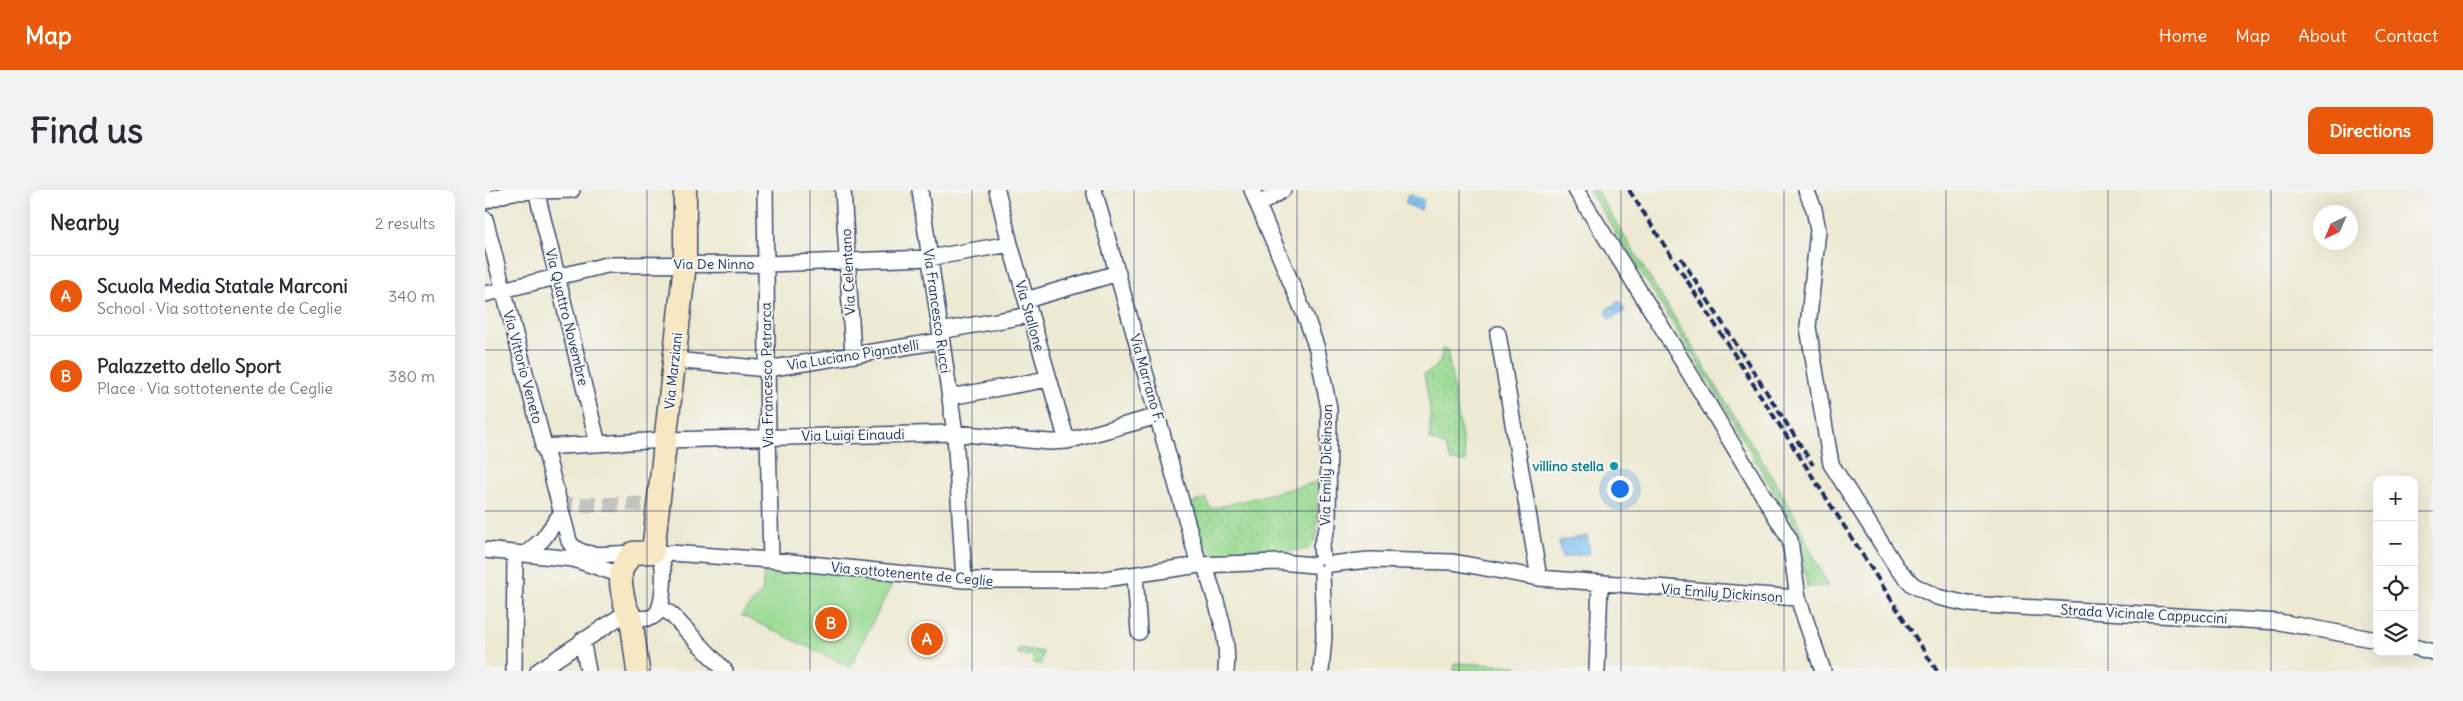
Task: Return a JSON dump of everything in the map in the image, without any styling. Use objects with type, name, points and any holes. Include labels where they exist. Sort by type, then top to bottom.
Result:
[{"type":"street","name":"Via Quattro Novembre","points":[[536,190],[598,444]]},
{"type":"street","points":[[485,201],[511,192],[572,190]]},
{"type":"street","name":"Via Marziani","points":[[649,554],[665,440],[685,263],[685,190]]},
{"type":"street","name":"Via Francesco Petrarca","points":[[765,190],[767,437],[771,560]]},
{"type":"street","name":"Via Celentano","points":[[843,190],[853,354]]},
{"type":"street","name":"Via Francesco Rucci","points":[[920,190],[955,433],[963,580]]},
{"type":"street","name":"Via Stallone","points":[[997,190],[1010,244],[1067,440]]},
{"type":"street","name":"Via Marrano F.","points":[[1094,190],[1158,416],[1202,565],[1224,631],[1227,648],[1226,671]]},
{"type":"street","name":"Via Emily Dickinson","points":[[1252,190],[1307,320],[1317,349],[1329,408],[1328,525],[1321,546],[1322,564],[1369,560],[1453,562],[1539,578],[1798,598],[1790,540],[1660,324],[1576,190]]},
{"type":"street","points":[[1258,205],[1283,190]]},
{"type":"street","name":"Strada Vicinale Cappuccini","points":[[1805,190],[1814,209],[1818,230],[1808,326],[1831,464],[1897,568],[1913,584],[1937,597],[1968,604],[2279,622],[2373,639]]},
{"type":"street","name":"Via Vittorio Veneto","points":[[485,219],[492,292],[543,447],[560,515],[569,541],[578,551],[649,554]]},
{"type":"street","name":"Via De Ninno","points":[[492,292],[607,265],[685,263],[766,264],[929,258],[1010,244]]},
{"type":"street","points":[[1026,300],[1118,272]]},
{"type":"street","name":"Via Luciano Pignatelli","points":[[674,360],[767,369],[941,336],[1030,315]]},
{"type":"street","points":[[1498,334],[1539,578]]},
{"type":"street","points":[[950,397],[1048,379]]},
{"type":"street","name":"Via Luigi Einaudi","points":[[543,447],[665,440],[955,433],[1049,442],[1067,440],[1158,416]]},
{"type":"street","points":[[521,553],[543,539],[560,515]]},
{"type":"street","points":[[485,550],[573,559],[621,575]]},
{"type":"street","points":[[514,671],[521,553]]},
{"type":"street","name":"Via sottotenente de Ceglie","points":[[649,554],[671,553],[771,560],[963,580],[1098,580],[1202,565],[1280,562],[1322,564]]},
{"type":"street","points":[[538,671],[582,640],[629,615],[644,620],[655,616],[661,607],[665,570],[649,554],[624,564],[621,575],[629,615],[638,671]]},
{"type":"street","points":[[1321,671],[1324,636],[1322,564]]},
{"type":"street","points":[[1135,574],[1139,632]]},
{"type":"street","points":[[1597,671],[1600,583]]},
{"type":"street","points":[[1798,598],[1823,671]]},
{"type":"street","points":[[661,607],[672,615],[725,671]]},
{"type":"street","points":[[582,640],[588,671]]},
{"type":"street","points":[[2418,648],[2433,652]]},
{"type":"green space","points":[[1589,190],[1596,190],[1777,485],[1790,507],[1828,586],[1807,587],[1801,547],[1791,522],[1725,407]]},
{"type":"green space","points":[[1442,349],[1447,349],[1466,462],[1451,461],[1445,446],[1430,439],[1430,409],[1424,374],[1437,365],[1441,358]]},
{"type":"green space","points":[[1317,482],[1317,535],[1315,541],[1308,549],[1222,559],[1214,556],[1203,545],[1199,537],[1191,503],[1206,498],[1211,509]]},
{"type":"green space","points":[[770,565],[894,580],[850,667],[741,615],[762,592],[764,570]]},
{"type":"green space","points":[[1019,648],[1043,652],[1041,664],[1033,663],[1034,656],[1018,654]]},
{"type":"green space","points":[[1455,663],[1517,666],[1517,671],[1454,671]]},
{"type":"water","points":[[1408,194],[1424,200],[1421,210],[1405,204]]},
{"type":"water","points":[[1619,301],[1625,311],[1611,319],[1608,318],[1606,310]]},
{"type":"water","points":[[1587,536],[1590,553],[1562,558],[1559,541]]},
{"type":"tunnel","points":[[558,505],[635,504],[658,507]]},
{"type":"railway","points":[[1629,190],[1937,671]]},
{"type":"railway","points":[[1681,258],[1813,465]]},
{"type":"place","name":"villino stella","points":[[1614,466]]},
{"type":"place","name":"Palazzetto dello Sport","points":[[831,623]]},
{"type":"place","name":"Scuola Media Statale Marconi","points":[[927,639]]}]
